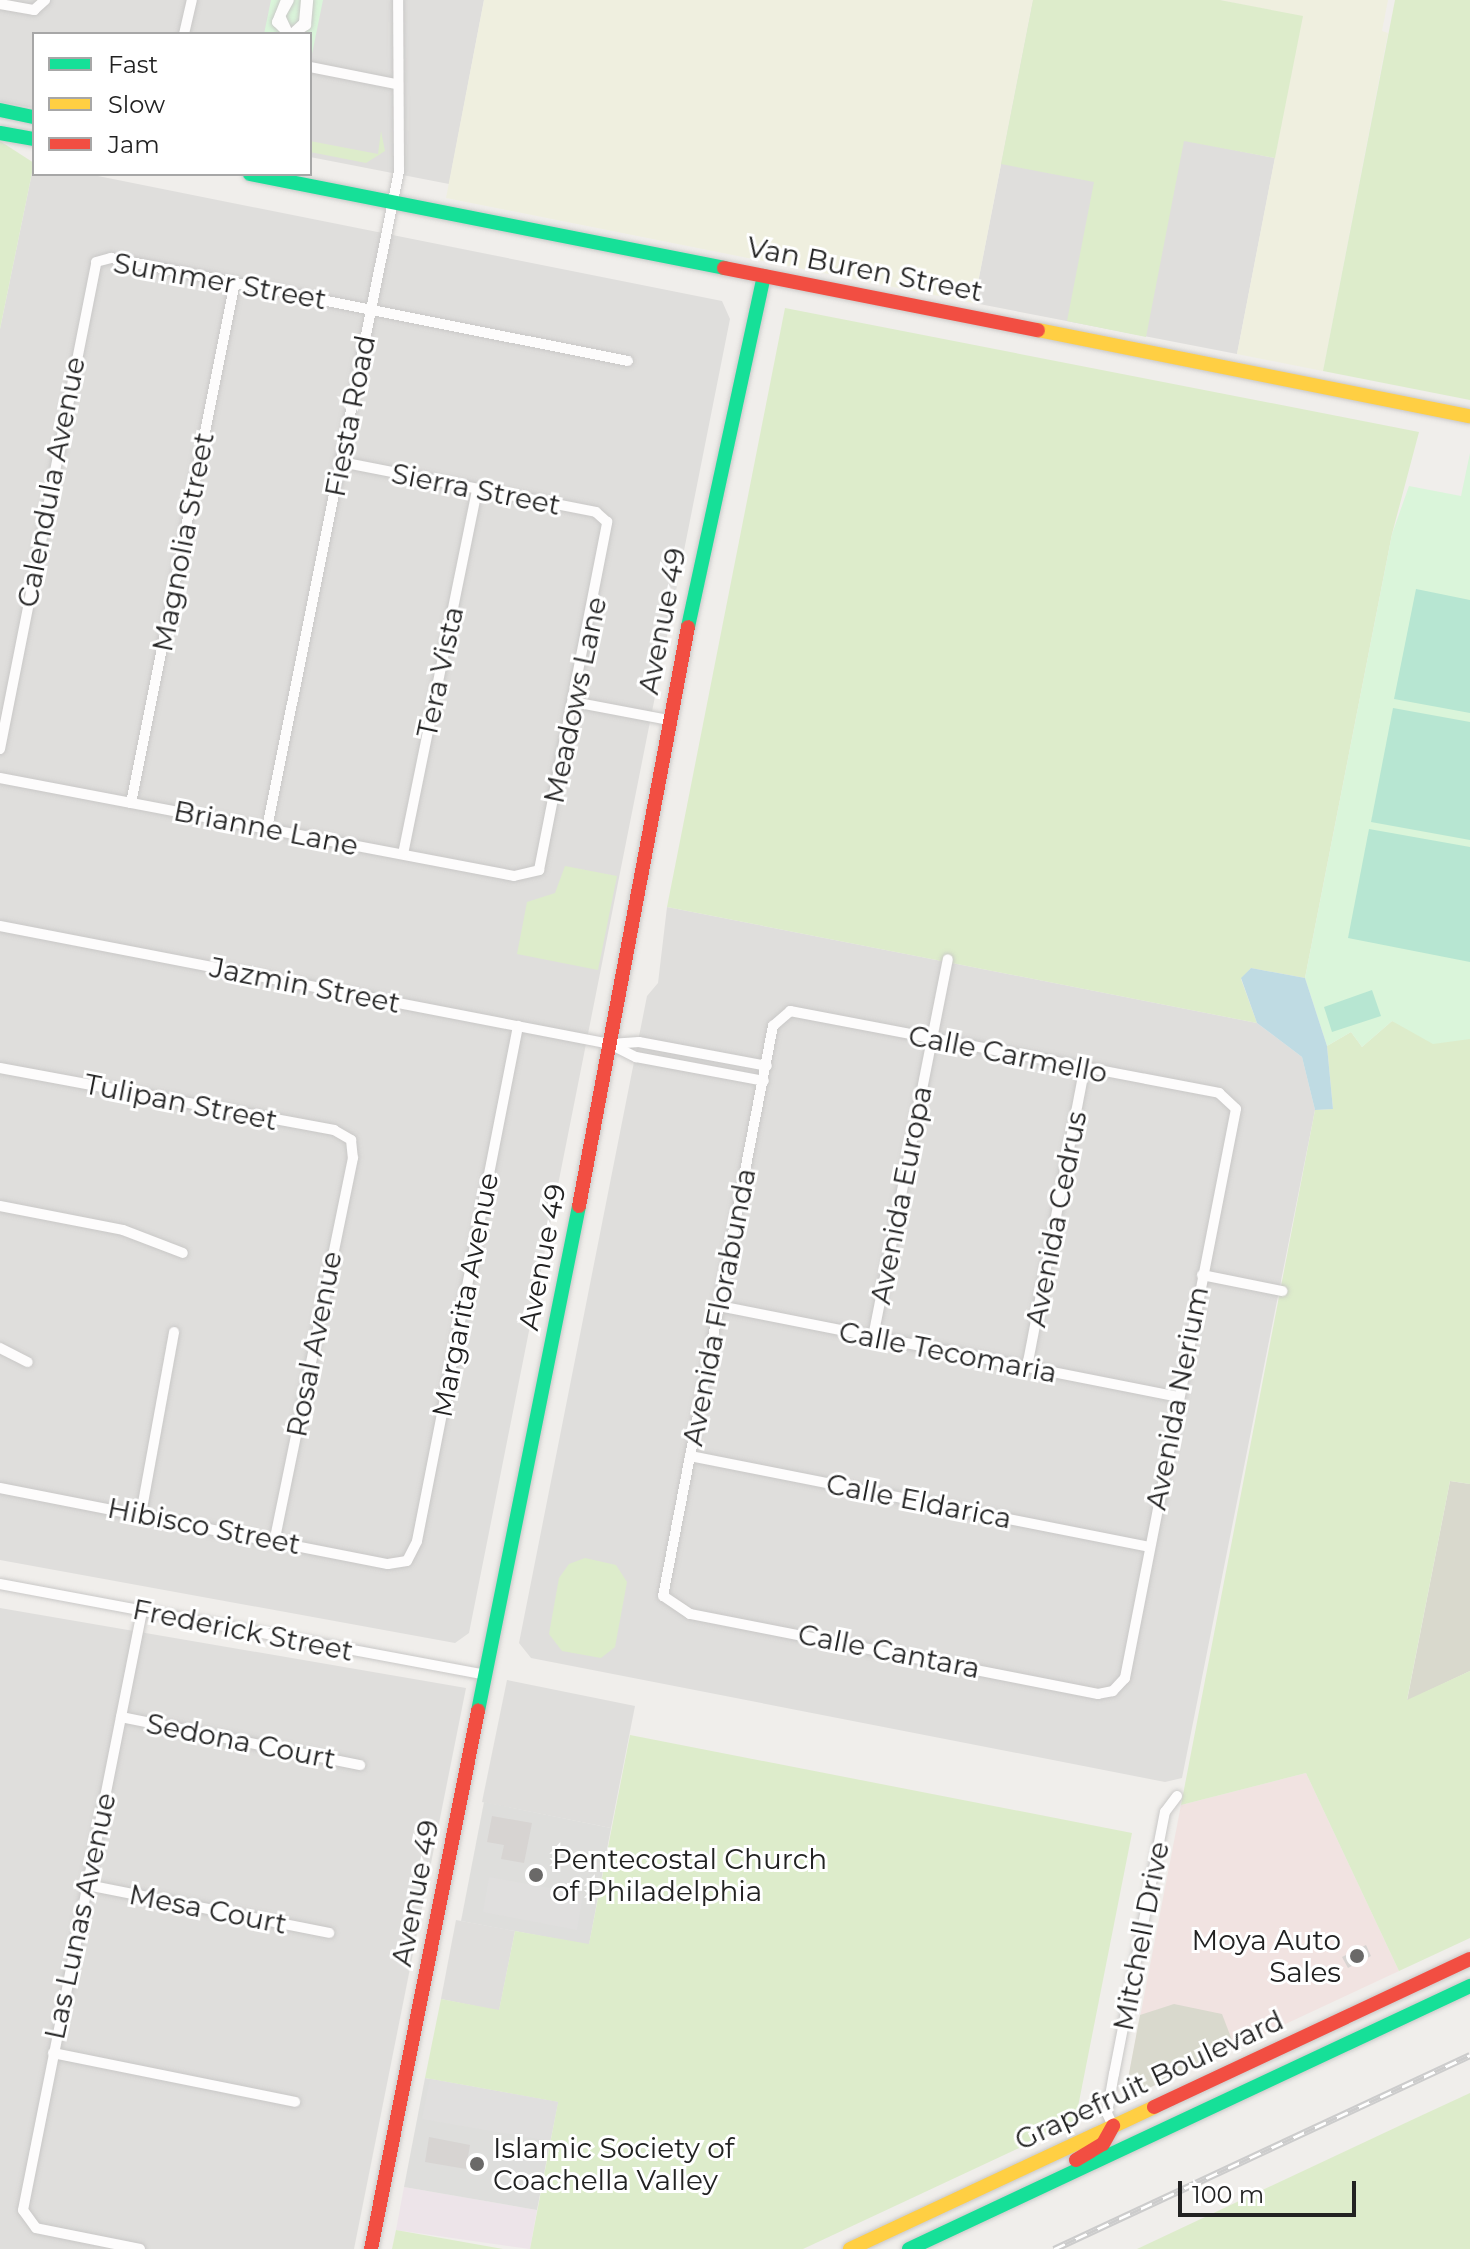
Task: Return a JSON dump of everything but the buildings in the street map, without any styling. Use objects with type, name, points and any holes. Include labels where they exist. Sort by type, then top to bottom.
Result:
[{"type":"street","points":[[184,32],[192,0]]},
{"type":"street","name":"Fiesta Road","points":[[267,828],[399,171],[396,84],[398,0]]},
{"type":"street","points":[[0,4],[42,4]]},
{"type":"street","points":[[312,67],[396,84]]},
{"type":"street","points":[[0,110],[32,117]]},
{"type":"street","points":[[0,133],[32,139]]},
{"type":"street","name":"Van Buren Street","points":[[260,176],[1470,416]]},
{"type":"street","name":"Summer Street","points":[[96,262],[111,258],[628,361]]},
{"type":"street","name":"Calendula Avenue","points":[[0,749],[96,262]]},
{"type":"street","name":"Avenue 49","points":[[371,2249],[610,1044],[668,720],[764,276]]},
{"type":"street","name":"Magnolia Street","points":[[131,803],[235,282]]},
{"type":"street","name":"Sierra Street","points":[[341,462],[596,512],[607,522]]},
{"type":"street","name":"Tera Vista","points":[[403,854],[477,490]]},
{"type":"street","name":"Meadows Lane","points":[[532,876],[543,860],[607,522]]},
{"type":"street","points":[[574,702],[668,720]]},
{"type":"street","name":"Brianne Lane","points":[[0,778],[532,876]]},
{"type":"street","name":"Jazmin Street","points":[[0,926],[610,1044]]},
{"type":"street","name":"Avenida Europa","points":[[873,1337],[948,959]]},
{"type":"street","name":"Calle Carmello","points":[[783,1014],[808,1012],[1084,1070],[1219,1093],[1232,1102]]},
{"type":"street","name":"Avenida Florabunda","points":[[667,1602],[663,1587],[773,1026],[783,1014]]},
{"type":"street","name":"Margarita Avenue","points":[[407,1561],[417,1541],[518,1026]]},
{"type":"street","points":[[610,1044],[639,1042],[767,1066]]},
{"type":"street","points":[[610,1044],[636,1057],[764,1081]]},
{"type":"street","name":"Tulipan Street","points":[[0,1068],[344,1132],[353,1149]]},
{"type":"street","name":"Avenida Cedrus","points":[[1027,1367],[1084,1070]]},
{"type":"street","name":"Avenida Nerium","points":[[1113,1691],[1125,1678],[1177,1397],[1237,1119],[1232,1102]]},
{"type":"street","name":"Rosal Avenue","points":[[275,1539],[353,1149]]},
{"type":"street","points":[[0,1206],[123,1230],[183,1253]]},
{"type":"street","points":[[1202,1275],[1282,1291]]},
{"type":"street","name":"Calle Tecomaria","points":[[719,1306],[1177,1397]]},
{"type":"street","points":[[141,1514],[174,1332]]},
{"type":"street","points":[[0,1348],[28,1362]]},
{"type":"street","name":"Calle Eldarica","points":[[690,1456],[1148,1547]]},
{"type":"street","name":"Hibisco Street","points":[[0,1490],[275,1539],[388,1564],[407,1561]]},
{"type":"street","name":"Frederick Street","points":[[0,1584],[485,1675]]},
{"type":"street","name":"Calle Cantara","points":[[667,1602],[690,1614],[1098,1694],[1113,1691]]},
{"type":"street","name":"Las Lunas Avenue","points":[[140,2249],[27,2222],[24,2197],[142,1611]]},
{"type":"street","name":"Sedona Court","points":[[121,1717],[360,1765]]},
{"type":"street","name":"Mitchell Drive","points":[[1113,2126],[1107,2113],[1165,1812],[1177,1796]]},
{"type":"street","name":"Mesa Court","points":[[87,1885],[329,1933]]},
{"type":"street","name":"Grapefruit Boulevard","points":[[850,2249],[1470,1959]]},
{"type":"street","name":"Grapefruit Boulevard","points":[[909,2249],[1470,1986]]},
{"type":"street","points":[[53,2053],[295,2102]]},
{"type":"street","points":[[896,2249],[914,2235],[1087,2154],[1113,2126]]},
{"type":"shaded area","points":[[0,0],[484,0],[449,184],[312,157],[312,32],[32,32],[32,108],[0,102]]},
{"type":"shaded area","points":[[1033,0],[1185,140],[1275,158],[1237,354],[974,303]]},
{"type":"shaded area","points":[[32,173],[32,176],[98,176],[722,301],[730,319],[469,1633],[455,1643],[0,1560],[0,329]]},
{"type":"shaded area","points":[[667,907],[1257,1023],[1302,1057],[1315,1110],[1182,1778],[1165,1782],[531,1658],[519,1643],[647,996],[658,983]]},
{"type":"shaded area","points":[[1450,1481],[1470,1484],[1470,1671],[1407,1701]]},
{"type":"shaded area","points":[[0,1608],[466,1688],[354,2249],[0,2249]]},
{"type":"shaded area","points":[[507,1680],[635,1706],[611,1828],[482,1802]]},
{"type":"shaded area","points":[[1306,1773],[1399,1971],[1138,2093],[1128,2079],[1181,1805]]},
{"type":"shaded area","name":"Pentecostal Church of Philadelphia","points":[[484,1802],[611,1828],[589,1945],[461,1921]]},
{"type":"shaded area","points":[[489,1877],[583,1894],[577,1930],[483,1912]]},
{"type":"shaded area","points":[[456,1920],[515,1931],[499,2011],[441,1999]]},
{"type":"shaded area","points":[[1174,2004],[1222,2014],[1235,2048],[1138,2093],[1128,2079],[1140,2015]]},
{"type":"shaded area","name":"Islamic Society of Coachella Valley","points":[[425,2078],[558,2102],[537,2210],[404,2187]]},
{"type":"shaded area","points":[[430,2079],[558,2102],[550,2141],[422,2119]]},
{"type":"shaded area","points":[[404,2187],[537,2210],[530,2249],[396,2230]]},
{"type":"green space","points":[[271,0],[323,0],[312,54],[312,32],[264,32]]},
{"type":"green space","points":[[484,0],[1033,0],[974,303],[446,198]]},
{"type":"green space","points":[[1033,0],[1220,0],[1303,16],[1275,158],[1184,141],[1146,337],[1067,321],[1094,182],[1001,164]]},
{"type":"green space","points":[[1220,0],[1388,0],[1382,31],[1388,33],[1323,371],[1237,354],[1302,17]]},
{"type":"green space","points":[[1395,0],[1470,0],[1470,400],[1323,371]]},
{"type":"green space","points":[[381,131],[385,151],[366,163],[312,152],[312,141],[378,154]]},
{"type":"green space","points":[[0,141],[32,162],[32,173],[0,329]]},
{"type":"green space","points":[[785,308],[1419,432],[1392,534],[1305,978],[1251,968],[1241,979],[1257,1023],[667,907]]},
{"type":"green space","points":[[1470,453],[1470,1039],[1433,1044],[1392,1021],[1362,1047],[1351,1032],[1327,1046],[1305,978],[1392,534],[1409,486],[1461,496]]},
{"type":"green space","points":[[1416,589],[1470,600],[1470,713],[1394,699]]},
{"type":"green space","points":[[1393,708],[1470,722],[1470,840],[1371,822]]},
{"type":"green space","points":[[1369,829],[1470,847],[1470,962],[1348,938]]},
{"type":"green space","points":[[565,866],[617,876],[598,970],[517,954],[527,902],[555,893]]},
{"type":"green space","points":[[1372,990],[1381,1016],[1332,1032],[1324,1007]]},
{"type":"green space","points":[[1392,1021],[1470,1039],[1470,1484],[1450,1481],[1407,1700],[1470,1671],[1470,1938],[1399,1971],[1306,1773],[1181,1805],[1315,1110],[1333,1109],[1327,1046],[1351,1032],[1362,1047]]},
{"type":"green space","points":[[585,1558],[616,1565],[627,1582],[615,1647],[601,1658],[562,1651],[549,1634],[559,1578],[569,1564]]},
{"type":"green space","points":[[630,1735],[1132,1833],[1075,2122],[803,2249],[530,2249],[558,2102],[425,2078],[441,1999],[499,2010],[515,1931],[589,1944]]},
{"type":"green space","points":[[1470,2093],[1470,2249],[1137,2249],[1416,2118]]},
{"type":"green space","points":[[396,2230],[503,2249],[392,2249]]},
{"type":"water","points":[[1251,968],[1305,978],[1327,1046],[1333,1109],[1315,1110],[1302,1057],[1257,1023],[1241,978]]},
{"type":"railway","points":[[1054,2249],[1470,2055]]},
{"type":"traffic: fast","points":[[0,110],[32,117]]},
{"type":"traffic: fast","points":[[0,133],[32,139]]},
{"type":"traffic: fast","points":[[260,176],[724,268]]},
{"type":"traffic: fast","points":[[688,627],[764,276]]},
{"type":"traffic: fast","points":[[478,1711],[579,1206]]},
{"type":"traffic: fast","points":[[909,2249],[1470,1986]]},
{"type":"traffic: slow","points":[[1038,330],[1470,416]]},
{"type":"traffic: slow","points":[[850,2249],[1154,2107]]},
{"type":"traffic: jam","points":[[724,268],[1038,330]]},
{"type":"traffic: jam","points":[[579,1206],[688,627]]},
{"type":"traffic: jam","points":[[371,2249],[478,1711]]},
{"type":"traffic: jam","points":[[1154,2107],[1470,1959]]},
{"type":"traffic: jam","points":[[1076,2160],[1103,2144],[1113,2126]]},
{"type":"place","name":"Pentecostal Church of Philadelphia","points":[[536,1875]]},
{"type":"place","name":"Moya Auto Sales","points":[[1357,1956]]},
{"type":"place","name":"Islamic Society of Coachella Valley","points":[[477,2164]]}]
